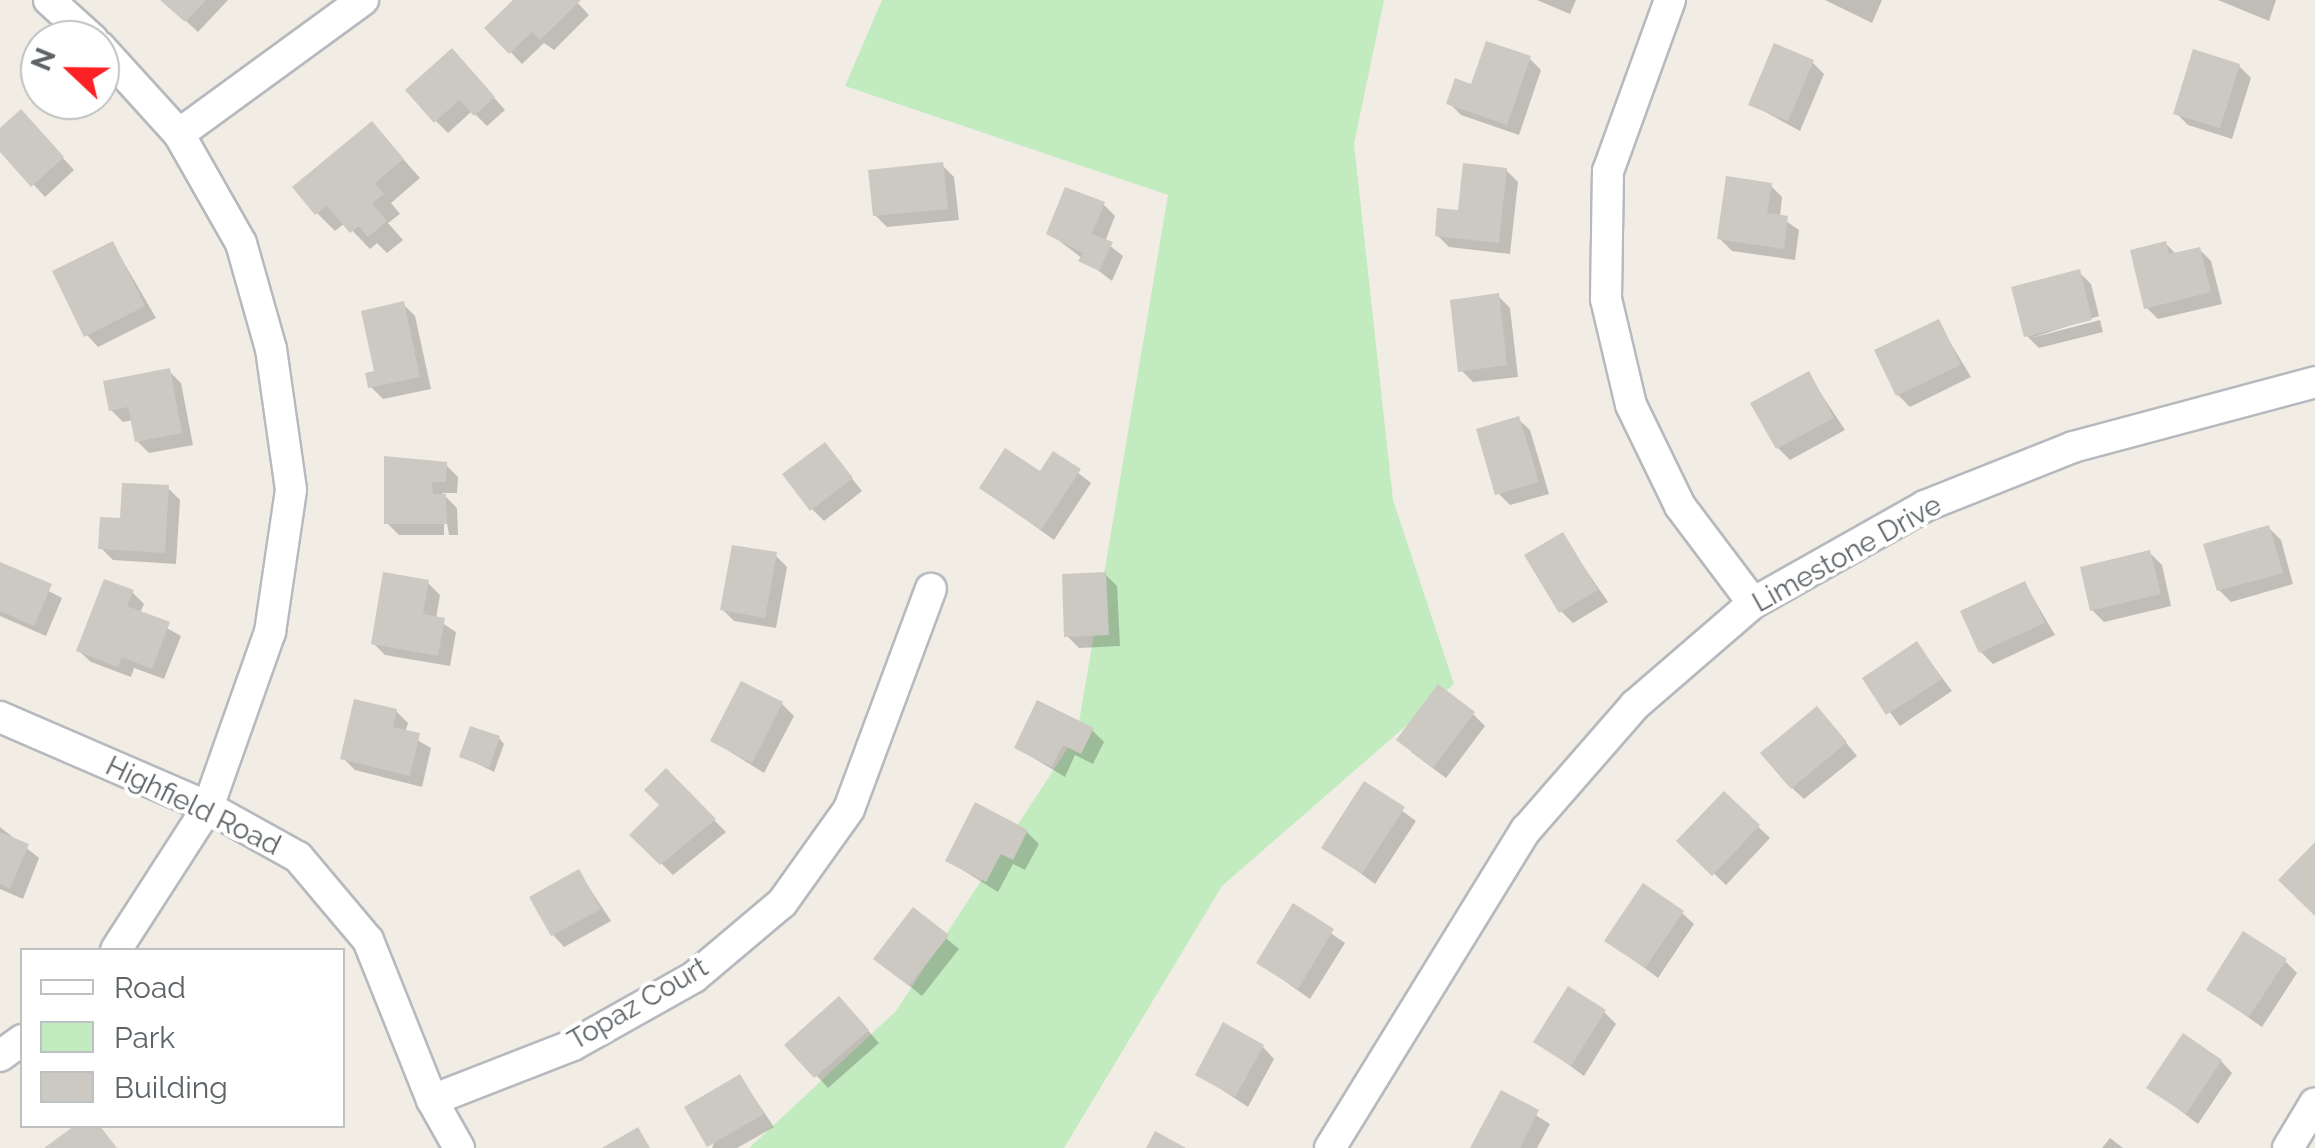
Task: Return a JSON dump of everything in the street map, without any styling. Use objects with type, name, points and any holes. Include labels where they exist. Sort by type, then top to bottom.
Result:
[{"type":"street","points":[[48,0],[70,20]]},
{"type":"street","points":[[178,134],[363,0]]},
{"type":"street","points":[[1670,0],[1608,171],[1606,299],[1631,405],[1672,489],[1753,603]]},
{"type":"street","points":[[117,948],[208,807],[270,632],[292,490],[271,349],[241,243],[178,134],[120,69]]},
{"type":"street","name":"Limestone Drive","points":[[1330,1148],[1526,830],[1635,705],[1753,603],[1925,506],[2036,462],[2315,382]]},
{"type":"street","name":"Topaz Court","points":[[432,1100],[590,1036],[694,977],[782,903],[849,809],[931,589]]},
{"type":"street","name":"Highfield Road","points":[[0,716],[208,807],[298,857],[368,940],[432,1100],[459,1148]]},
{"type":"street","points":[[2288,1148],[2315,1103]]},
{"type":"green space","points":[[882,0],[1384,0],[1354,144],[1393,500],[1454,684],[1222,886],[1064,1148],[749,1148],[896,1011],[1077,734],[1168,195],[845,86]]},
{"type":"building","points":[[160,0],[206,0],[185,22]]},
{"type":"building","points":[[513,0],[581,0],[540,40],[532,32],[509,54],[484,28]]},
{"type":"building","points":[[1486,41],[1531,56],[1507,125],[1446,104],[1455,78],[1471,84]]},
{"type":"building","points":[[1774,43],[1814,60],[1788,121],[1748,105]]},
{"type":"building","points":[[452,48],[495,97],[474,116],[459,100],[434,123],[405,90]]},
{"type":"building","points":[[2193,49],[2240,64],[2220,128],[2173,114]]},
{"type":"building","points":[[20,110],[20,120],[31,120],[64,157],[31,187],[0,152],[0,128]]},
{"type":"building","points":[[372,121],[404,159],[375,183],[384,194],[372,203],[387,221],[368,237],[359,226],[350,233],[327,206],[315,215],[292,187]]},
{"type":"building","points":[[943,162],[948,209],[873,216],[868,170]]},
{"type":"building","points":[[1463,163],[1507,168],[1499,243],[1435,236],[1437,208],[1458,210]]},
{"type":"building","points":[[1726,176],[1772,183],[1767,213],[1788,216],[1784,249],[1717,239]]},
{"type":"building","points":[[1065,187],[1105,202],[1092,234],[1113,242],[1099,271],[1078,261],[1083,253],[1046,234]]},
{"type":"building","points":[[113,241],[145,306],[84,337],[52,271]]},
{"type":"building","points":[[2166,241],[2169,254],[2200,247],[2211,292],[2144,309],[2130,250]]},
{"type":"building","points":[[2080,269],[2092,320],[2024,337],[2011,287]]},
{"type":"building","points":[[1499,293],[1507,365],[1458,372],[1450,300]]},
{"type":"building","points":[[404,301],[420,377],[368,388],[365,373],[374,371],[361,311]]},
{"type":"building","points":[[1939,319],[1961,365],[1896,396],[1874,350]]},
{"type":"building","points":[[170,368],[182,433],[135,442],[128,407],[109,411],[103,381]]},
{"type":"building","points":[[1809,371],[1834,418],[1776,449],[1750,403]]},
{"type":"building","points":[[1519,416],[1539,482],[1495,495],[1476,429]]},
{"type":"building","points":[[825,442],[853,478],[810,511],[782,474]]},
{"type":"building","points":[[1005,448],[1040,471],[1053,451],[1081,469],[1041,530],[979,488]]},
{"type":"building","points":[[384,456],[447,462],[446,482],[432,482],[433,494],[446,494],[447,524],[384,524]]},
{"type":"building","points":[[122,483],[169,485],[165,553],[98,549],[100,517],[120,518]]},
{"type":"building","points":[[2269,525],[2283,573],[2217,591],[2203,544]]},
{"type":"building","points":[[1563,532],[1598,590],[1559,613],[1524,555]]},
{"type":"building","points":[[732,545],[777,552],[765,618],[720,610]]},
{"type":"building","points":[[2150,550],[2161,594],[2090,611],[2080,567]]},
{"type":"building","points":[[0,562],[52,584],[34,626],[0,611]]},
{"type":"building","points":[[383,572],[429,580],[423,614],[445,618],[438,656],[371,644]]},
{"type":"building","points":[[1106,572],[1109,635],[1064,637],[1062,574]]},
{"type":"building","points":[[104,579],[134,590],[127,606],[170,622],[152,669],[122,657],[118,667],[76,651]]},
{"type":"building","points":[[2025,581],[2045,623],[1979,653],[1960,611]]},
{"type":"building","points":[[1917,641],[1942,679],[1886,715],[1862,678]]},
{"type":"building","points":[[741,681],[783,702],[752,763],[710,741]]},
{"type":"building","points":[[1438,684],[1475,712],[1433,768],[1396,740]]},
{"type":"building","points":[[354,699],[397,709],[393,727],[420,733],[410,776],[340,759]]},
{"type":"building","points":[[1037,700],[1094,728],[1081,754],[1063,745],[1052,767],[1014,748]]},
{"type":"building","points":[[1817,706],[1847,742],[1791,789],[1760,753]]},
{"type":"building","points":[[470,726],[500,736],[489,768],[459,757]]},
{"type":"building","points":[[666,768],[716,819],[660,865],[629,835],[659,805],[644,790]]},
{"type":"building","points":[[1364,781],[1405,807],[1362,874],[1321,848]]},
{"type":"building","points":[[1724,791],[1760,825],[1712,876],[1676,841]]},
{"type":"building","points":[[975,802],[1028,830],[1013,860],[1001,854],[986,882],[945,861]]},
{"type":"building","points":[[0,832],[29,844],[10,889],[0,884]]},
{"type":"building","points":[[2315,842],[2315,916],[2278,880]]},
{"type":"building","points":[[579,869],[601,909],[551,936],[529,897]]},
{"type":"building","points":[[1643,883],[1684,911],[1645,968],[1604,941]]},
{"type":"building","points":[[1293,903],[1334,929],[1298,989],[1256,963]]},
{"type":"building","points":[[913,907],[949,935],[909,986],[873,959]]},
{"type":"building","points":[[2243,931],[2287,959],[2249,1017],[2206,990]]},
{"type":"building","points":[[1568,986],[1606,1010],[1571,1066],[1533,1042]]},
{"type":"building","points":[[839,996],[869,1030],[814,1078],[784,1045]]},
{"type":"building","points":[[1223,1022],[1264,1045],[1235,1097],[1195,1075]]},
{"type":"building","points":[[2183,1033],[2222,1060],[2186,1114],[2146,1088]]},
{"type":"building","points":[[740,1074],[764,1114],[707,1147],[684,1107]]},
{"type":"building","points":[[1501,1090],[1539,1110],[1520,1148],[1470,1148]]},
{"type":"building","points":[[638,1127],[650,1148],[602,1148]]},
{"type":"building","points":[[71,1128],[102,1128],[117,1148],[44,1148]]},
{"type":"building","points":[[1155,1131],[1186,1148],[1146,1148]]}]
